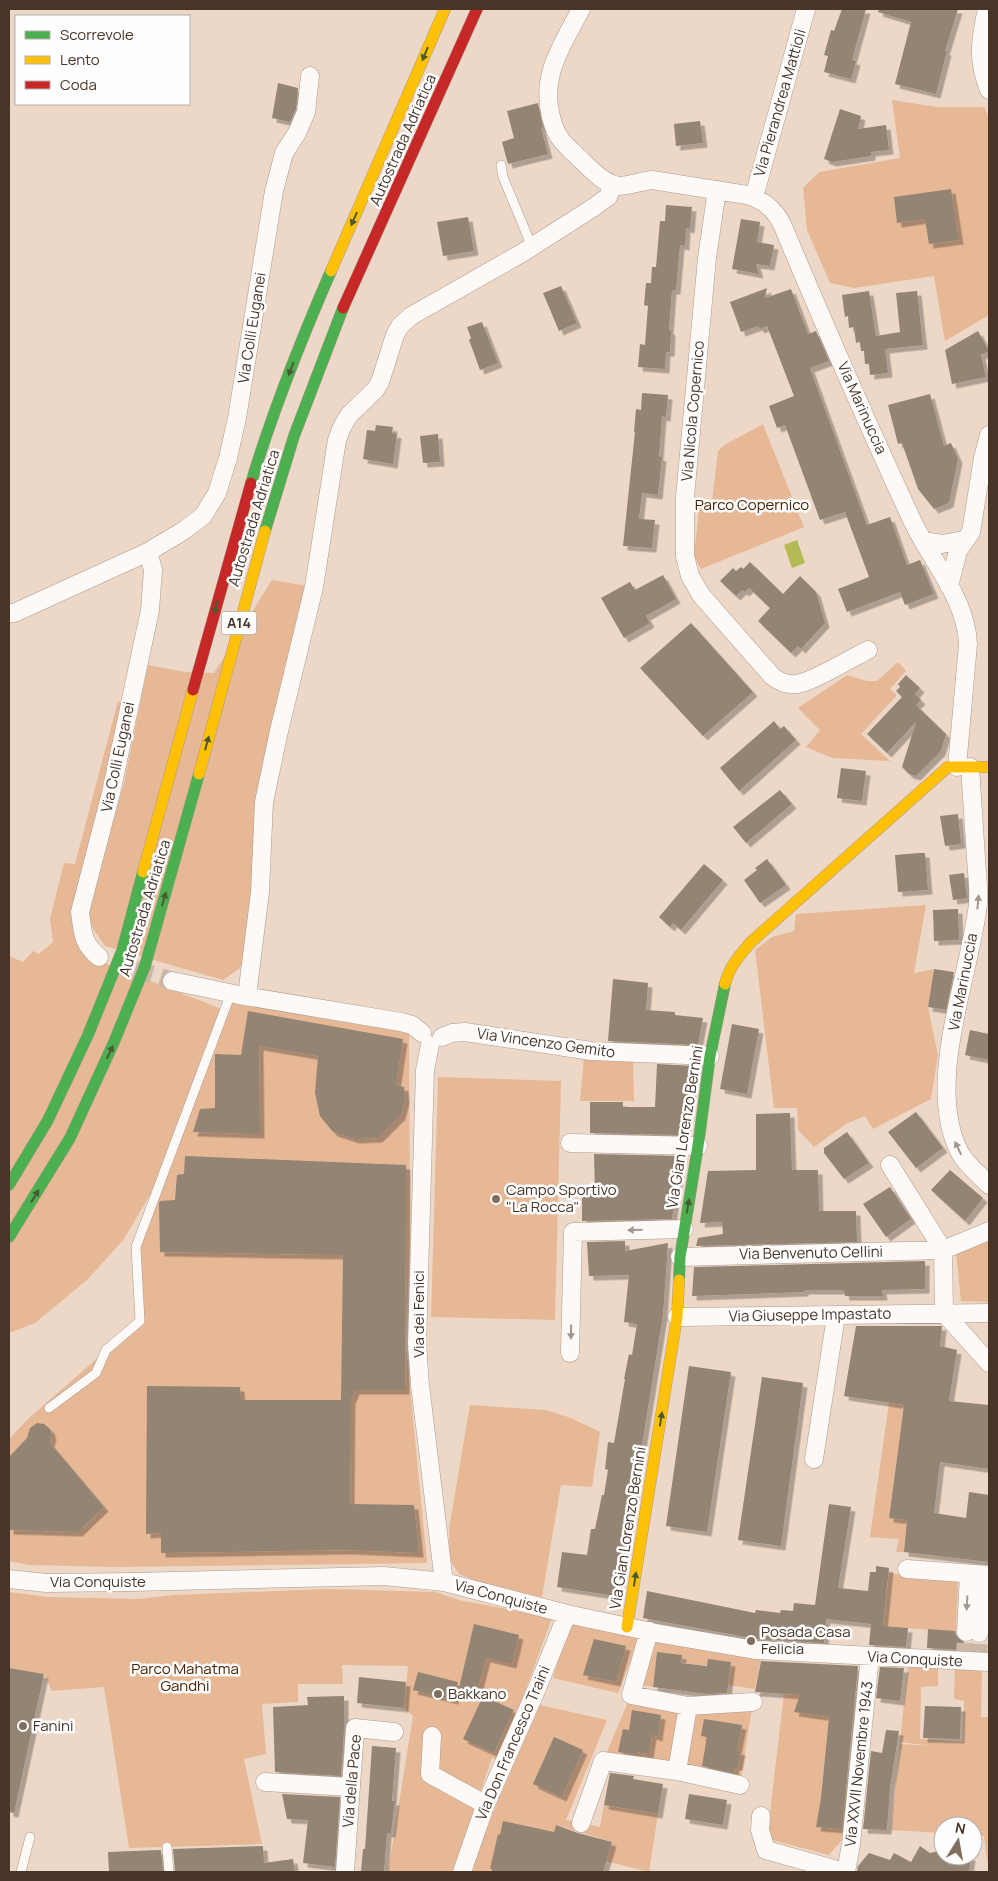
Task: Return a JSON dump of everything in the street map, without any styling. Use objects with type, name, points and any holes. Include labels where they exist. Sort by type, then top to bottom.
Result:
[{"type":"main road","name":"Autostrada Adriatica","points":[[9,1185],[48,1120],[88,1035],[122,951],[230,554],[266,433],[314,309],[444,9]]},
{"type":"main road","name":"Autostrada Adriatica","points":[[9,1237],[70,1138],[114,1042],[145,966],[256,559],[294,436],[339,317],[477,9]]},
{"type":"main road","name":"Via Gian Lorenzo Bernini","points":[[627,1627],[677,1317],[680,1257],[710,1056],[724,984],[729,969],[740,954],[948,767],[989,767]]},
{"type":"street","points":[[239,995],[259,902],[264,802],[314,587],[339,434],[349,415],[375,390],[380,382],[395,335],[404,322],[411,316],[532,247],[608,197],[613,184],[598,177],[563,142],[553,126],[549,108],[548,81],[551,68],[581,9]]},
{"type":"street","name":"Via Pierandrea Mattioli","points":[[754,197],[806,9]]},
{"type":"street","points":[[988,9],[980,49],[982,69],[989,90]]},
{"type":"street","name":"Via Colli Euganei","points":[[9,613],[14,613],[148,552],[183,531],[202,516],[217,493],[228,458],[237,418],[274,191],[284,153],[297,133],[306,112],[310,76]]},
{"type":"street","name":"Via Marinuccia","points":[[613,184],[624,186],[652,180],[754,197],[770,207],[782,224],[923,542],[949,586],[963,615],[967,629],[968,644],[963,767],[979,892],[952,1034],[947,1080],[947,1106],[951,1130],[959,1152],[967,1163],[989,1184]]},
{"type":"street","name":"Via Nicola Copernico","points":[[717,190],[706,258],[685,497],[684,550],[687,570],[693,583],[705,600],[772,676],[780,681],[788,684],[803,683],[868,650]]},
{"type":"street","points":[[949,586],[954,562],[964,540],[972,532],[983,458],[989,435]]},
{"type":"street","points":[[923,542],[942,544],[964,540]]},
{"type":"street","name":"Via Colli Euganei","points":[[99,957],[87,947],[82,931],[80,912],[111,794],[150,610],[153,570],[148,552]]},
{"type":"street","points":[[172,981],[239,995],[401,1022],[412,1025],[431,1038]]},
{"type":"street","name":"Via Vincenzo Gemito","points":[[431,1038],[458,1032],[591,1052],[710,1056]]},
{"type":"street","name":"Via dei Fenici","points":[[431,1038],[425,1070],[417,1344],[420,1385],[444,1582]]},
{"type":"street","points":[[570,1143],[698,1146]]},
{"type":"street","points":[[890,1165],[943,1250],[944,1313],[989,1363]]},
{"type":"street","points":[[570,1353],[573,1232],[684,1229]]},
{"type":"street","name":"Via Benvenuto Cellini","points":[[680,1257],[943,1250],[989,1231]]},
{"type":"street","name":"Via Giuseppe Impastato","points":[[677,1317],[989,1313]]},
{"type":"street","points":[[814,1459],[836,1316]]},
{"type":"street","points":[[907,1569],[980,1575],[972,1633]]},
{"type":"street","name":"Via Conquiste","points":[[9,1579],[46,1583],[384,1576],[444,1582],[567,1614],[755,1650],[989,1662]]},
{"type":"street","name":"Via Don Francesco Traini","points":[[462,1872],[485,1806],[538,1686],[567,1614]]},
{"type":"street","points":[[649,1631],[631,1695],[688,1706],[753,1702]]},
{"type":"street","name":"Via XXVII Novembre 1943","points":[[845,1872],[851,1844],[870,1656]]},
{"type":"street","points":[[676,1771],[688,1706]]},
{"type":"street","name":"Via della Pace","points":[[345,1872],[356,1728],[394,1732]]},
{"type":"street","points":[[432,1736],[430,1774],[485,1806]]},
{"type":"street","points":[[581,1823],[603,1761],[676,1771],[740,1785]]},
{"type":"street","points":[[265,1782],[351,1787]]},
{"type":"street","points":[[762,1816],[760,1830],[766,1850],[845,1872]]},
{"type":"lane","points":[[501,165],[503,177],[532,247]]},
{"type":"lane","points":[[49,1408],[96,1372],[106,1350],[140,1321],[136,1247],[239,995]]},
{"type":"lane","points":[[22,1872],[30,1837]]},
{"type":"lane","points":[[167,1847],[169,1872]]},
{"type":"green space","points":[[892,100],[937,107],[984,107],[989,118],[989,315],[945,341],[934,276],[854,288],[830,283],[807,230],[803,188],[819,172],[900,158]]},
{"type":"green space","name":"Parco Copernico","points":[[763,424],[804,527],[701,569],[694,556],[700,501],[712,500],[718,451],[726,444]]},
{"type":"green space","points":[[272,580],[314,587],[279,731],[256,932],[240,968],[223,980],[105,946],[92,927],[88,910],[124,783],[148,665],[185,672],[214,673]]},
{"type":"green space","points":[[898,662],[906,671],[890,689],[897,695],[861,734],[890,761],[832,758],[806,747],[820,730],[798,708],[847,675],[867,681],[877,681]]},
{"type":"green space","points":[[118,701],[128,710],[76,921],[97,960],[224,1010],[228,1000],[409,1032],[410,1237],[406,1345],[427,1563],[115,1567],[29,1565],[9,1561],[9,1439],[30,1417],[140,1321],[136,1247],[162,1174],[124,1239],[88,1279],[35,1323],[9,1333],[9,956],[23,962],[33,951],[39,954],[53,942],[50,919],[64,863],[75,864]]},
{"type":"green space","points":[[926,905],[914,973],[934,969],[928,1007],[938,1055],[931,1099],[873,1129],[865,1116],[846,1124],[814,1147],[798,1130],[797,1108],[774,1108],[755,950],[772,937],[794,931],[796,914]]},
{"type":"green space","points":[[584,1058],[633,1061],[634,1101],[580,1101]]},
{"type":"green space","name":"Campo Sportivo \"La Rocca\"","points":[[438,1077],[561,1081],[555,1320],[431,1317]]},
{"type":"green space","points":[[989,1238],[989,1302],[961,1301],[956,1253]]},
{"type":"green space","points":[[889,1403],[904,1405],[889,1517],[907,1520],[904,1552],[896,1552],[899,1539],[870,1537]]},
{"type":"green space","points":[[470,1405],[546,1410],[571,1418],[600,1432],[592,1487],[561,1485],[542,1597],[483,1584],[459,1574],[450,1560],[449,1529]]},
{"type":"green space","points":[[889,1573],[958,1580],[956,1632],[883,1626]]},
{"type":"green space","name":"Parco Mahatma Gandhi","points":[[329,1589],[435,1592],[459,1600],[552,1618],[518,1711],[496,1760],[492,1758],[453,1872],[388,1872],[413,1716],[404,1708],[408,1666],[342,1665],[343,1684],[298,1684],[298,1702],[262,1704],[266,1754],[244,1759],[262,1844],[129,1848],[104,1687],[52,1691],[44,1674],[9,1668],[9,1592],[48,1597],[139,1599],[175,1595]]},
{"type":"green space","points":[[570,1621],[640,1638],[618,1693],[553,1678]]},
{"type":"green space","points":[[654,1638],[761,1658],[755,1689],[728,1685],[731,1662],[701,1665],[657,1653],[653,1687],[642,1685]]},
{"type":"green space","points":[[908,1665],[938,1667],[938,1686],[921,1687],[920,1739],[963,1742],[964,1701],[954,1699],[955,1667],[982,1668],[981,1717],[989,1717],[989,1872],[983,1836],[983,1816],[933,1816],[933,1832],[891,1830],[900,1744],[933,1746],[900,1742]]},
{"type":"green space","points":[[784,1694],[800,1695],[829,1717],[822,1788],[850,1792],[847,1834],[829,1855],[772,1840],[768,1829]]},
{"type":"green space","points":[[631,1695],[688,1706],[677,1771],[603,1761]]},
{"type":"green space","points":[[753,1702],[740,1785],[685,1772],[698,1705]]},
{"type":"green space","points":[[540,1705],[607,1720],[566,1820],[600,1827],[604,1805],[658,1814],[649,1872],[606,1861],[612,1842],[556,1825],[542,1872],[471,1872],[496,1805]]},
{"type":"shaded area","points":[[797,540],[805,563],[792,568],[784,545]]},
{"type":"building","points":[[842,9],[866,9],[852,60],[856,61],[851,79],[824,72],[828,56],[824,55],[831,30],[834,31]]},
{"type":"building","points":[[879,9],[958,9],[945,51],[947,51],[936,94],[895,84],[911,22],[878,12]]},
{"type":"building","points":[[278,83],[298,88],[296,109],[290,122],[272,118]]},
{"type":"building","points":[[538,103],[543,128],[541,128],[548,154],[508,164],[502,142],[514,138],[507,111]]},
{"type":"building","points":[[840,109],[861,116],[858,129],[886,125],[889,150],[871,152],[871,156],[832,162],[824,159]]},
{"type":"building","points":[[700,121],[703,143],[676,146],[674,124]]},
{"type":"building","points":[[951,189],[959,240],[929,244],[925,219],[897,223],[894,197]]},
{"type":"building","points":[[666,205],[692,207],[690,229],[686,228],[685,246],[680,245],[676,290],[672,290],[669,330],[671,331],[670,352],[666,352],[665,369],[638,367],[640,344],[645,345],[648,306],[644,305],[646,283],[651,283],[652,267],[656,267],[660,221],[665,221]]},
{"type":"building","points":[[468,217],[474,251],[443,256],[437,222]]},
{"type":"building","points":[[741,219],[760,222],[757,242],[774,245],[770,266],[756,264],[759,274],[732,269]]},
{"type":"building","points":[[561,286],[577,323],[559,331],[543,293]]},
{"type":"building","points":[[767,288],[765,298],[791,289],[808,334],[816,331],[829,361],[810,368],[867,525],[890,517],[907,565],[920,560],[934,594],[905,605],[900,592],[847,612],[838,589],[869,577],[845,512],[820,520],[785,425],[777,428],[769,406],[794,396],[767,326],[760,329],[758,326],[741,332],[730,302]]},
{"type":"building","points":[[869,291],[876,336],[900,332],[896,293],[917,291],[923,345],[885,349],[888,373],[870,375],[869,364],[865,364],[864,351],[861,351],[860,342],[856,343],[854,327],[849,328],[848,316],[845,317],[842,295]]},
{"type":"building","points":[[482,322],[498,363],[480,370],[469,340],[471,338],[467,327]]},
{"type":"building","points":[[978,331],[989,351],[981,355],[986,377],[952,384],[945,350]]},
{"type":"building","points":[[642,393],[668,395],[666,417],[662,416],[659,456],[662,457],[658,495],[642,493],[639,519],[655,520],[652,548],[623,546],[636,409],[641,410]]},
{"type":"building","points":[[930,394],[944,446],[951,443],[958,459],[949,503],[934,509],[918,489],[902,443],[898,444],[888,405]]},
{"type":"building","points":[[376,425],[393,427],[392,433],[397,434],[393,464],[363,459],[367,430],[375,431]]},
{"type":"building","points":[[438,434],[440,462],[423,463],[420,436]]},
{"type":"building","points":[[750,562],[783,594],[800,576],[816,592],[825,623],[801,649],[798,646],[791,653],[758,621],[770,608],[749,588],[745,592],[742,590],[736,596],[720,581],[733,568],[736,571],[741,567],[743,569]]},
{"type":"building","points":[[663,575],[676,599],[646,616],[650,623],[624,638],[601,598],[630,582],[635,590]]},
{"type":"building","points":[[691,623],[753,692],[703,736],[640,668]]},
{"type":"building","points":[[906,675],[920,688],[915,694],[921,700],[916,705],[946,734],[941,751],[916,776],[909,774],[902,767],[916,722],[887,753],[867,734],[902,697],[896,691],[900,687],[898,684]]},
{"type":"building","points":[[774,721],[780,729],[784,726],[796,740],[739,791],[720,768]]},
{"type":"building","points":[[841,768],[866,771],[862,801],[837,798]]},
{"type":"building","points":[[780,790],[792,804],[746,843],[733,827]]},
{"type":"building","points":[[958,814],[961,844],[945,846],[940,816]]},
{"type":"building","points":[[925,853],[928,890],[898,892],[895,855]]},
{"type":"building","points":[[767,859],[786,885],[760,903],[744,880]]},
{"type":"building","points":[[704,864],[723,880],[681,930],[673,923],[670,927],[659,917]]},
{"type":"building","points":[[964,873],[967,898],[953,900],[949,875]]},
{"type":"building","points":[[958,909],[959,940],[934,941],[933,910]]},
{"type":"building","points":[[934,969],[954,972],[946,1010],[928,1007]]},
{"type":"building","points":[[613,979],[648,983],[646,1010],[675,1012],[675,1015],[703,1018],[698,1045],[608,1041]]},
{"type":"building","points":[[248,1011],[403,1039],[396,1085],[404,1087],[405,1099],[401,1115],[378,1138],[355,1139],[333,1132],[320,1116],[315,1093],[318,1056],[259,1046],[260,1134],[193,1132],[200,1109],[215,1108],[215,1054],[241,1055]]},
{"type":"building","points":[[732,1024],[759,1029],[747,1094],[720,1089]]},
{"type":"building","points":[[970,1030],[989,1034],[989,1060],[965,1055]]},
{"type":"building","points":[[657,1064],[694,1066],[683,1135],[590,1133],[590,1102],[623,1102],[623,1107],[655,1107]]},
{"type":"building","points":[[916,1112],[943,1148],[916,1168],[888,1132]]},
{"type":"building","points":[[790,1113],[792,1170],[818,1170],[819,1211],[856,1211],[857,1242],[696,1246],[698,1238],[723,1234],[722,1222],[700,1223],[708,1171],[756,1170],[756,1114]]},
{"type":"building","points":[[847,1132],[869,1163],[844,1179],[824,1153],[824,1148]]},
{"type":"building","points":[[594,1154],[682,1156],[672,1219],[582,1221],[582,1194],[595,1194]]},
{"type":"building","points":[[185,1156],[406,1165],[405,1390],[355,1390],[351,1400],[350,1504],[414,1505],[419,1553],[345,1550],[161,1553],[161,1533],[146,1534],[147,1386],[240,1387],[241,1400],[341,1400],[343,1255],[160,1252],[159,1203],[160,1201],[175,1200],[177,1175],[184,1174]]},
{"type":"building","points":[[950,1170],[983,1198],[965,1221],[931,1190]]},
{"type":"building","points":[[890,1187],[911,1219],[886,1237],[863,1204]]},
{"type":"building","points":[[625,1241],[625,1251],[668,1243],[663,1315],[631,1513],[628,1513],[615,1596],[557,1587],[562,1552],[587,1555],[591,1529],[595,1529],[608,1470],[605,1469],[608,1442],[614,1443],[624,1379],[629,1354],[632,1355],[637,1324],[624,1322],[629,1275],[589,1276],[587,1242]]},
{"type":"building","points":[[925,1261],[925,1289],[882,1290],[883,1296],[845,1296],[844,1290],[804,1290],[804,1292],[692,1296],[694,1267]]},
{"type":"building","points":[[856,1326],[942,1326],[940,1346],[957,1350],[949,1401],[989,1405],[989,1469],[940,1462],[934,1513],[966,1518],[969,1492],[989,1495],[989,1562],[904,1552],[907,1520],[889,1518],[904,1405],[844,1396]]},
{"type":"building","points":[[689,1366],[731,1372],[707,1532],[666,1526]]},
{"type":"building","points":[[762,1377],[803,1383],[781,1546],[738,1540]]},
{"type":"building","points":[[37,1423],[44,1424],[50,1429],[52,1436],[50,1443],[104,1507],[78,1532],[9,1530],[9,1457],[27,1438],[30,1428]]},
{"type":"building","points":[[829,1504],[851,1507],[838,1588],[868,1591],[870,1572],[876,1572],[876,1566],[889,1568],[883,1626],[908,1628],[906,1647],[869,1645],[871,1624],[826,1619],[824,1643],[756,1639],[643,1618],[647,1591],[755,1613],[756,1610],[780,1613],[781,1610],[793,1611],[794,1603],[815,1605]]},
{"type":"building","points":[[474,1624],[519,1635],[512,1664],[486,1658],[477,1693],[459,1688]]},
{"type":"building","points":[[928,1629],[955,1631],[957,1637],[964,1642],[963,1650],[927,1648]]},
{"type":"building","points":[[594,1639],[626,1646],[616,1682],[583,1675]]},
{"type":"building","points":[[657,1652],[682,1655],[681,1663],[707,1666],[708,1659],[731,1662],[727,1693],[708,1694],[653,1687]]},
{"type":"building","points":[[761,1661],[858,1666],[842,1829],[816,1827],[821,1798],[829,1717],[794,1712],[800,1695],[755,1692]]},
{"type":"building","points":[[880,1667],[904,1668],[900,1701],[876,1698]]},
{"type":"building","points":[[9,1668],[44,1674],[14,1813],[9,1812]]},
{"type":"building","points":[[418,1672],[458,1682],[454,1700],[413,1690]]},
{"type":"building","points":[[359,1677],[406,1682],[404,1708],[357,1703]]},
{"type":"building","points":[[344,1696],[341,1776],[275,1772],[273,1707],[308,1705],[307,1697]]},
{"type":"building","points":[[483,1696],[514,1710],[494,1753],[463,1739]]},
{"type":"building","points":[[925,1706],[961,1707],[960,1739],[923,1738]]},
{"type":"building","points":[[632,1710],[661,1715],[658,1737],[652,1735],[649,1754],[637,1752],[637,1755],[618,1752],[623,1729],[629,1730]]},
{"type":"building","points":[[704,1719],[742,1725],[737,1750],[741,1751],[738,1766],[735,1766],[734,1773],[702,1766],[707,1737],[701,1736]]},
{"type":"building","points":[[886,1730],[899,1731],[890,1788],[887,1830],[863,1829],[871,1751],[882,1753]]},
{"type":"building","points":[[554,1737],[583,1750],[562,1797],[533,1784]]},
{"type":"building","points":[[372,1746],[396,1748],[392,1801],[395,1801],[391,1833],[387,1833],[384,1872],[361,1872],[363,1849],[365,1849]]},
{"type":"building","points":[[610,1773],[634,1776],[633,1779],[663,1784],[658,1814],[604,1805]]},
{"type":"building","points":[[282,1794],[340,1797],[335,1867],[303,1863],[308,1820],[287,1819]]},
{"type":"building","points":[[689,1794],[727,1800],[723,1825],[685,1819]]},
{"type":"building","points":[[503,1821],[554,1832],[556,1825],[612,1842],[603,1872],[492,1872],[492,1869],[490,1869]]},
{"type":"building","points":[[263,1846],[264,1863],[293,1859],[295,1872],[175,1872],[173,1849]]},
{"type":"building","points":[[920,1846],[930,1853],[933,1852],[933,1866],[970,1866],[969,1872],[857,1872],[858,1866],[869,1853],[890,1860],[894,1853],[911,1862]]},
{"type":"building","points":[[161,1850],[163,1872],[109,1872],[108,1852]]},
{"type":"tunnel","points":[[135,969],[172,981]]},
{"type":"tunnel","points":[[965,1661],[966,1632]]},
{"type":"tunnel","points":[[978,1662],[979,1633]]},
{"type":"traffic: fast","points":[[251,483],[288,376],[331,271]]},
{"type":"traffic: fast","points":[[265,531],[294,436],[343,308]]},
{"type":"traffic: fast","points":[[9,1237],[70,1138],[114,1042],[145,966],[199,774]]},
{"type":"traffic: fast","points":[[9,1185],[48,1120],[88,1035],[122,951],[143,872]]},
{"type":"traffic: fast","points":[[679,1280],[680,1257],[710,1056],[725,984]]},
{"type":"traffic: slow","points":[[331,271],[445,9]]},
{"type":"traffic: slow","points":[[199,774],[265,531]]},
{"type":"traffic: slow","points":[[143,872],[193,690]]},
{"type":"traffic: slow","points":[[725,984],[732,967],[751,942],[948,767],[989,767]]},
{"type":"traffic: slow","points":[[627,1627],[677,1317],[679,1280]]},
{"type":"traffic: jam","points":[[343,308],[477,9]]},
{"type":"traffic: jam","points":[[193,690],[251,483]]},
{"type":"place","name":"Campo Sportivo \"La Rocca\"","points":[[496,1199]]},
{"type":"place","name":"Posada Casa Felicia","points":[[751,1641]]},
{"type":"place","name":"Bakkano","points":[[438,1694]]},
{"type":"place","name":"Fanini","points":[[23,1726]]}]
